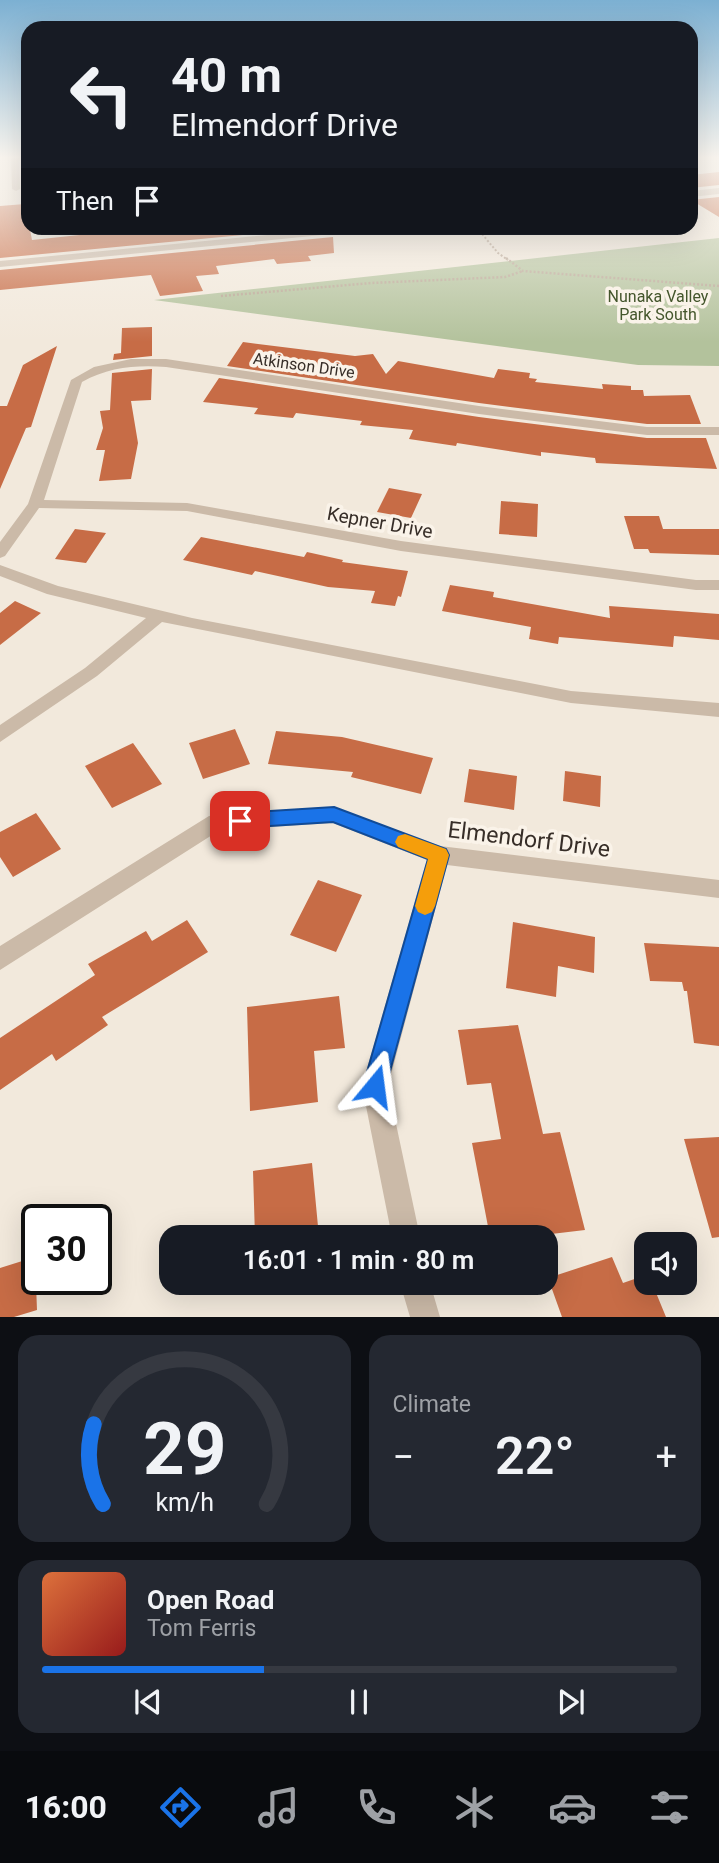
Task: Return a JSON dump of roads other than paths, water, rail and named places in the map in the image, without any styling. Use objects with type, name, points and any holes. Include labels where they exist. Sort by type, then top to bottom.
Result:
[{"type":"street","points":[[0,264],[292,235]]},
{"type":"street","name":"Atkinson Drive","points":[[0,553],[35,504],[77,380],[91,370],[117,363],[166,363],[479,411],[647,431],[719,431]]},
{"type":"street","name":"Kepner Drive","points":[[35,504],[187,507],[401,546],[696,585],[719,585]]},
{"type":"street","points":[[0,570],[53,590],[159,616],[571,697],[719,709]]},
{"type":"street","points":[[0,735],[91,672],[159,616]]},
{"type":"street","name":"Elmendorf Drive","points":[[0,959],[216,822],[334,815],[439,855],[719,889]]},
{"type":"street","points":[[404,1225],[375,1086],[439,855]]},
{"type":"street","points":[[419,1295],[425,1317]]},
{"type":"park label","name":"Nunaka Valley Park South","points":[[658,305]]}]
